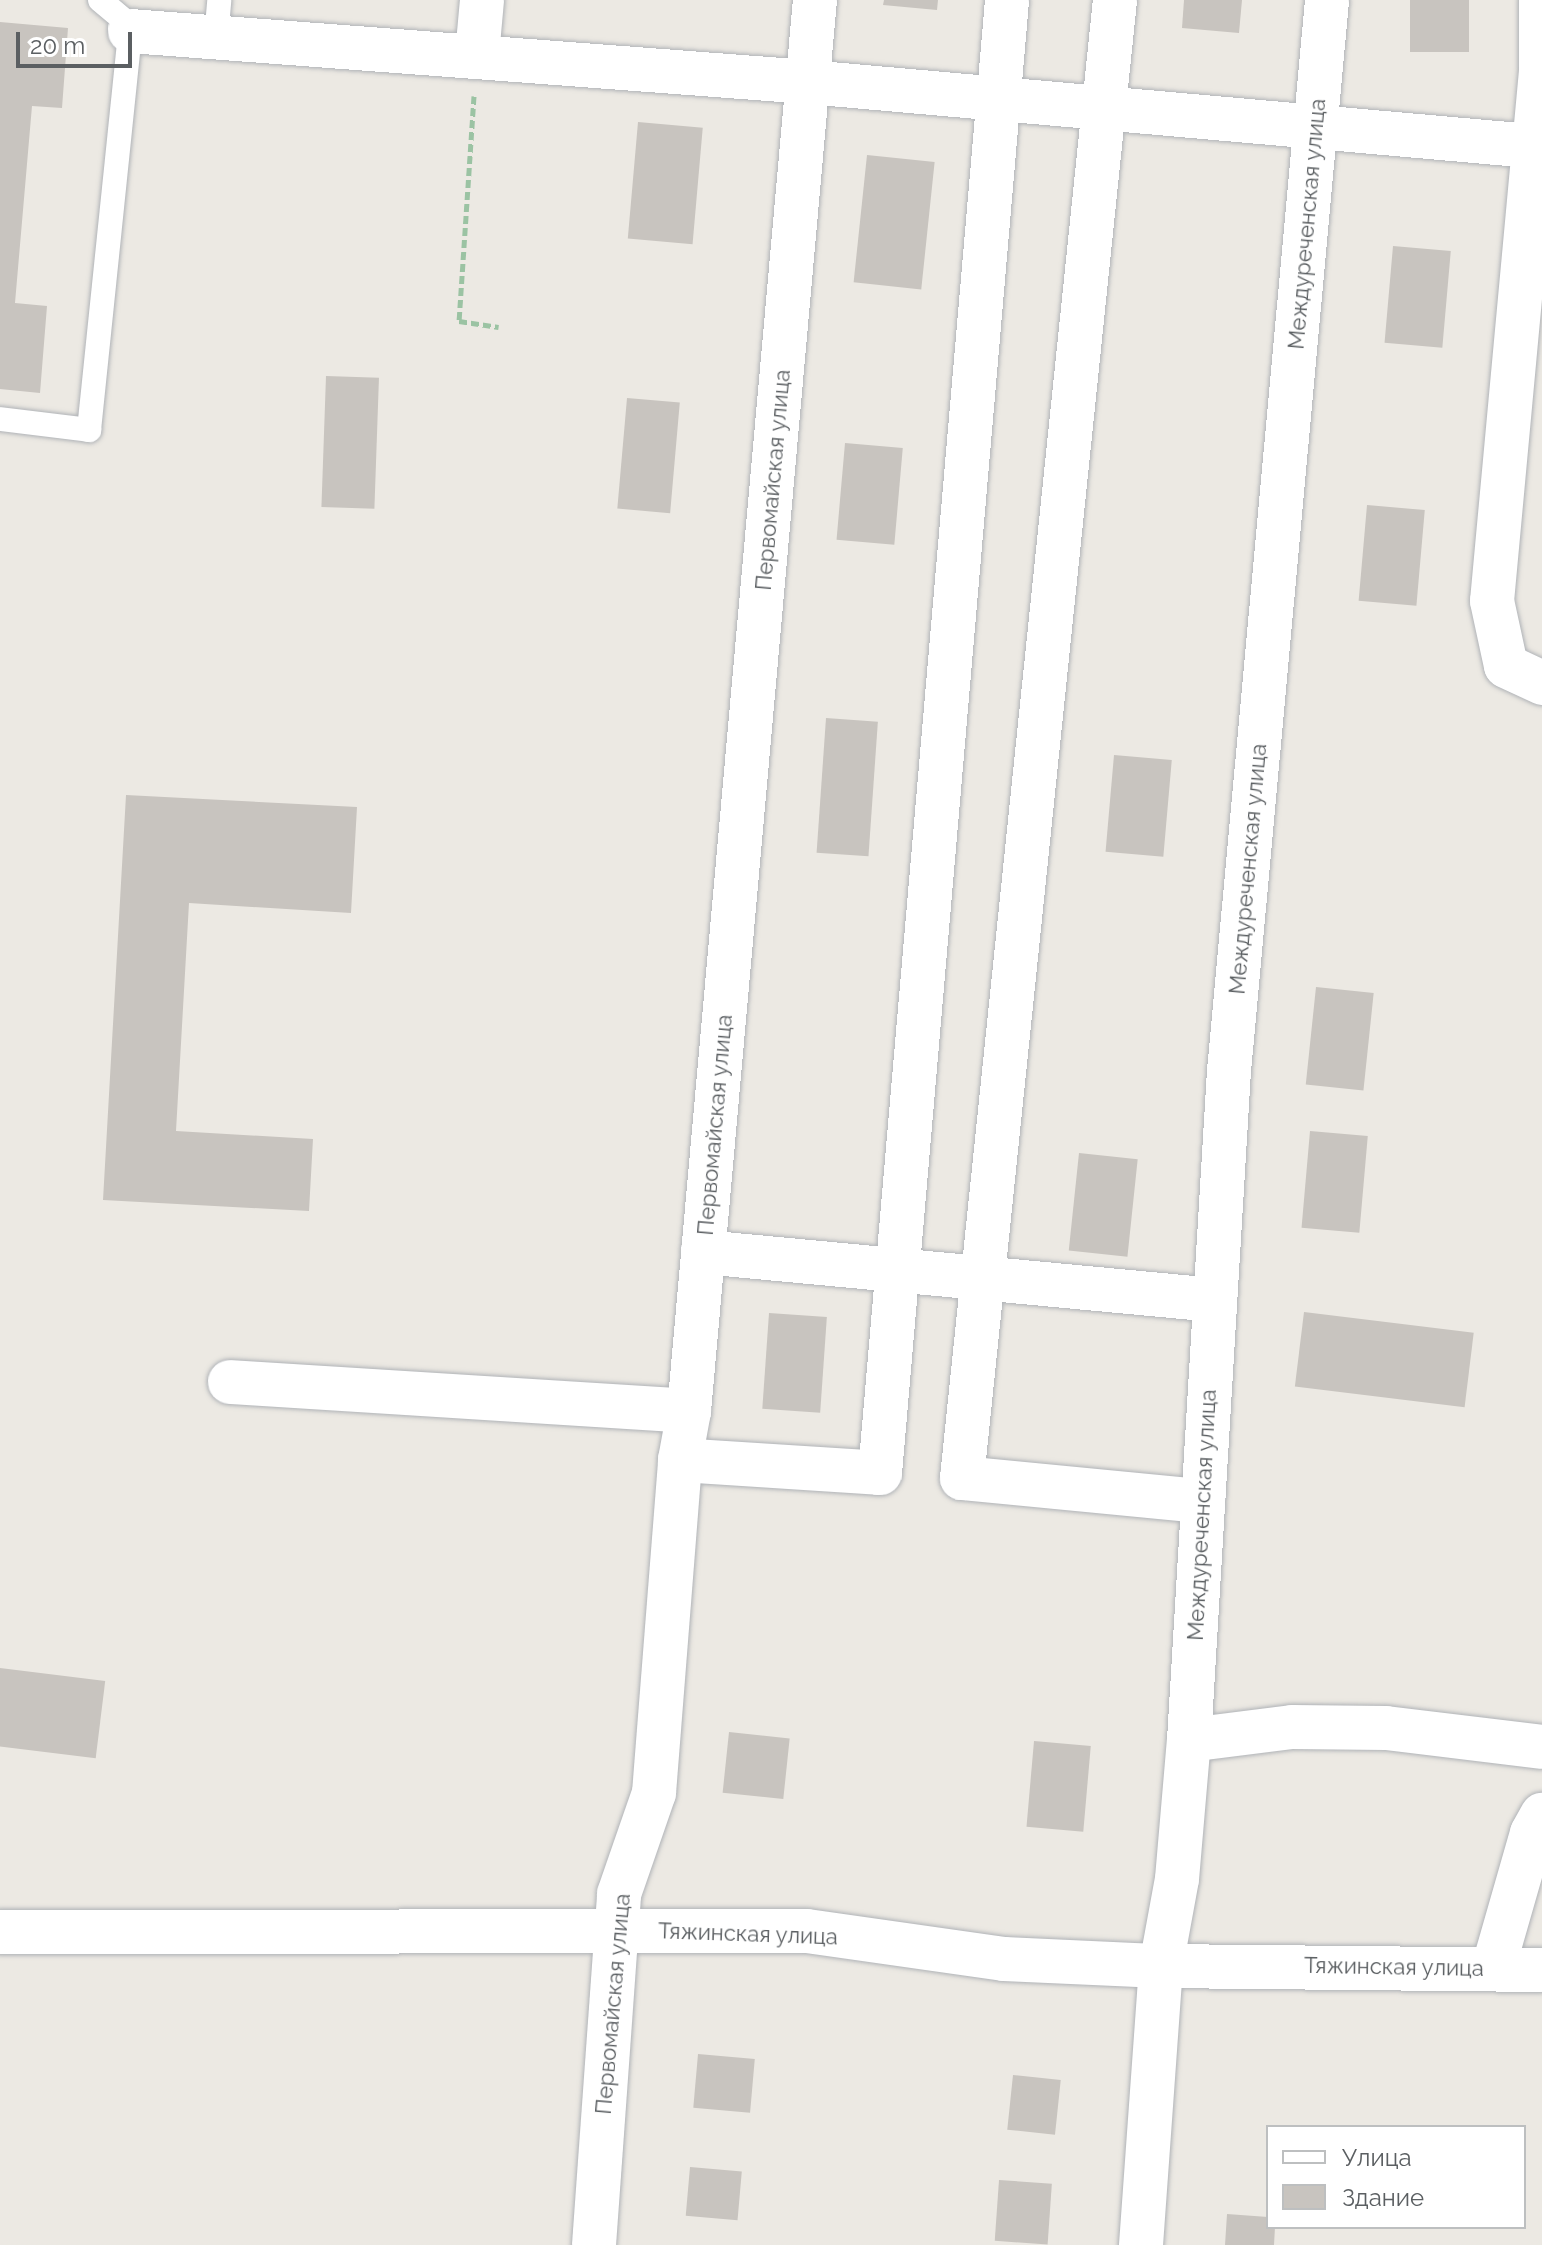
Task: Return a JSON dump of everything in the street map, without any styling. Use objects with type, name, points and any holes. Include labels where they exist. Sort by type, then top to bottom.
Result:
[{"type":"street","points":[[477,55],[482,0]]},
{"type":"street","name":"Первомайская улица","points":[[594,2245],[619,1894],[654,1793],[680,1460],[689,1411],[815,0]]},
{"type":"street","points":[[680,1460],[880,1473],[1007,0]]},
{"type":"street","points":[[1115,0],[962,1478],[1203,1501]]},
{"type":"street","name":"Междуреченская улица","points":[[1141,2245],[1161,1966],[1177,1879],[1189,1740],[1229,1071],[1327,0]]},
{"type":"street","points":[[1541,0],[1538,147],[1492,601],[1506,666],[1542,683]]},
{"type":"street","points":[[134,31],[217,19],[477,55],[1316,124],[1538,147]]},
{"type":"street","points":[[703,1252],[1215,1300]]},
{"type":"street","points":[[230,1382],[689,1411]]},
{"type":"street","points":[[1189,1740],[1292,1727],[1386,1728],[1542,1747]]},
{"type":"street","points":[[1493,1969],[1532,1833],[1542,1815]]},
{"type":"street","name":"Тяжинская улица","points":[[0,1932],[807,1931],[1004,1959],[1161,1966],[1542,1970]]},
{"type":"lane","points":[[0,419],[89,430],[134,31],[100,0]]},
{"type":"path","points":[[477,55],[459,321],[499,327]]},
{"type":"building","points":[[884,0],[938,0],[937,10],[883,5]]},
{"type":"building","points":[[1184,0],[1242,0],[1239,33],[1182,28]]},
{"type":"building","points":[[1410,0],[1469,0],[1469,52],[1410,52]]},
{"type":"building","points":[[0,22],[68,28],[62,108],[32,106],[15,303],[47,306],[40,393],[0,389]]},
{"type":"building","points":[[638,122],[703,128],[693,244],[628,239]]},
{"type":"building","points":[[867,155],[935,162],[921,289],[854,282]]},
{"type":"building","points":[[1393,246],[1451,251],[1442,348],[1385,343]]},
{"type":"building","points":[[326,376],[379,378],[374,509],[321,507]]},
{"type":"building","points":[[627,398],[680,403],[670,513],[617,509]]},
{"type":"building","points":[[845,443],[903,448],[894,545],[837,540]]},
{"type":"building","points":[[1367,505],[1425,510],[1416,606],[1359,601]]},
{"type":"building","points":[[826,718],[878,722],[868,856],[817,853]]},
{"type":"building","points":[[1114,755],[1172,760],[1163,857],[1106,852]]},
{"type":"building","points":[[126,795],[357,807],[351,913],[189,903],[176,1131],[313,1139],[309,1211],[103,1200]]},
{"type":"building","points":[[1316,987],[1374,993],[1363,1091],[1306,1084]]},
{"type":"building","points":[[1310,1131],[1368,1136],[1359,1233],[1302,1228]]},
{"type":"building","points":[[1079,1153],[1138,1159],[1127,1257],[1069,1250]]},
{"type":"building","points":[[1304,1312],[1474,1333],[1465,1407],[1295,1386]]},
{"type":"building","points":[[769,1313],[827,1317],[820,1413],[762,1409]]},
{"type":"building","points":[[0,1668],[105,1681],[96,1758],[0,1747]]},
{"type":"building","points":[[729,1732],[790,1738],[783,1799],[723,1793]]},
{"type":"building","points":[[1034,1741],[1091,1746],[1083,1832],[1027,1827]]},
{"type":"building","points":[[698,2054],[755,2059],[750,2113],[693,2108]]},
{"type":"building","points":[[1013,2075],[1061,2080],[1055,2135],[1007,2130]]},
{"type":"building","points":[[690,2167],[742,2172],[738,2220],[686,2216]]},
{"type":"building","points":[[999,2180],[1052,2184],[1048,2245],[995,2241]]},
{"type":"building","points":[[1227,2214],[1266,2217],[1266,2229],[1275,2229],[1274,2245],[1225,2245]]}]
